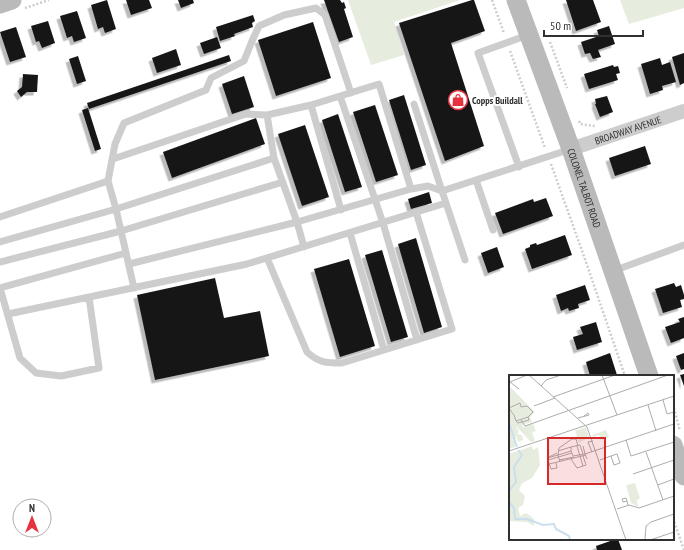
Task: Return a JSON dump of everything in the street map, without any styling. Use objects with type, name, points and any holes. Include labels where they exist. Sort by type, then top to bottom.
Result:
[{"type":"main road","points":[[0,4],[12,0]]},
{"type":"main road","name":"COLONEL TALBOT ROAD","points":[[516,0],[571,148],[649,375]]},
{"type":"main road","points":[[674,448],[684,476]]},
{"type":"street","name":"BROADWAY AVENUE","points":[[571,148],[684,111]]},
{"type":"lane","points":[[134,288],[108,181],[113,159],[114,144],[124,124],[206,90],[211,78],[244,61],[259,26],[284,15],[316,8],[325,15],[351,93]]},
{"type":"lane","points":[[519,167],[478,53],[529,35]]},
{"type":"lane","points":[[113,159],[246,114],[267,115],[311,106],[379,84],[410,188]]},
{"type":"lane","points":[[340,96],[383,223],[417,340]]},
{"type":"lane","points":[[414,104],[465,260]]},
{"type":"lane","points":[[311,106],[341,210]]},
{"type":"lane","points":[[267,115],[274,158],[297,222],[304,247]]},
{"type":"lane","points":[[129,264],[297,222],[410,188],[428,186],[442,191],[519,167],[571,148]]},
{"type":"lane","points":[[0,242],[116,209],[274,158]]},
{"type":"lane","points":[[476,180],[493,230]]},
{"type":"lane","points":[[0,217],[108,181]]},
{"type":"lane","points":[[0,262],[121,231],[283,182]]},
{"type":"lane","points":[[8,314],[247,264],[446,203]]},
{"type":"lane","points":[[267,258],[307,352],[315,360],[326,363],[342,363],[417,340],[452,329],[416,212]]},
{"type":"lane","points":[[350,233],[384,350]]},
{"type":"lane","points":[[613,271],[684,245]]},
{"type":"lane","points":[[89,297],[100,368],[61,376],[36,373],[20,358],[0,288],[126,253]]},
{"type":"path","points":[[492,0],[586,262],[625,375]]},
{"type":"path","points":[[552,46],[567,88]]},
{"type":"path","points":[[577,117],[580,124],[594,126],[601,124]]},
{"type":"path","points":[[674,408],[678,426]]},
{"type":"path","points":[[674,521],[684,550]]},
{"type":"green space","points":[[348,0],[460,0],[394,22],[404,55],[371,65]]},
{"type":"green space","points":[[620,0],[684,0],[684,8],[629,24]]},
{"type":"building","points":[[107,0],[116,29],[105,33],[103,27],[98,29],[91,5]]},
{"type":"building","points":[[126,0],[149,0],[152,8],[131,15]]},
{"type":"building","points":[[178,0],[193,0],[194,3],[181,8]]},
{"type":"building","points":[[324,0],[340,0],[342,3],[344,2],[346,8],[344,9],[353,37],[339,42]]},
{"type":"building","points":[[474,0],[485,31],[451,43],[484,146],[445,161],[399,23]]},
{"type":"building","points":[[566,0],[593,0],[601,22],[576,31]]},
{"type":"building","points":[[77,11],[86,38],[74,42],[72,36],[67,38],[60,16]]},
{"type":"building","points":[[253,15],[255,21],[252,23],[253,27],[234,34],[235,36],[220,41],[216,27]]},
{"type":"building","points":[[48,21],[55,43],[42,48],[39,41],[36,42],[31,26]]},
{"type":"building","points":[[313,22],[331,78],[276,96],[258,40]]},
{"type":"building","points":[[609,26],[615,44],[598,50],[601,57],[593,59],[590,53],[585,54],[581,42],[599,36],[597,30]]},
{"type":"building","points":[[16,27],[26,57],[10,62],[0,32]]},
{"type":"building","points":[[217,37],[221,48],[204,54],[200,43]]},
{"type":"building","points":[[176,49],[181,65],[157,73],[152,58]]},
{"type":"building","points":[[684,53],[684,83],[680,85],[672,57]]},
{"type":"building","points":[[229,55],[231,61],[89,109],[87,103]]},
{"type":"building","points":[[78,56],[86,81],[77,84],[69,59]]},
{"type":"building","points":[[660,58],[662,65],[670,62],[676,82],[662,86],[663,90],[650,94],[641,64]]},
{"type":"building","points":[[613,65],[614,67],[618,66],[620,73],[616,74],[618,80],[589,89],[584,74]]},
{"type":"building","points":[[23,74],[38,75],[37,92],[27,92],[21,97],[17,91],[22,87]]},
{"type":"building","points":[[244,76],[254,107],[232,114],[222,84]]},
{"type":"building","points":[[404,95],[426,165],[411,170],[389,100]]},
{"type":"building","points":[[607,96],[613,112],[600,117],[595,104],[595,99]]},
{"type":"building","points":[[375,105],[398,175],[376,182],[353,112]]},
{"type":"building","points":[[88,108],[101,149],[95,151],[82,110]]},
{"type":"building","points":[[338,114],[362,187],[345,192],[322,120]]},
{"type":"building","points":[[256,118],[265,144],[172,178],[163,152]]},
{"type":"building","points":[[305,125],[329,197],[302,206],[278,134]]},
{"type":"building","points":[[645,146],[651,164],[615,176],[609,158]]},
{"type":"building","points":[[429,192],[432,203],[411,209],[408,199]]},
{"type":"building","points":[[546,198],[553,216],[503,234],[495,213],[533,199],[534,202]]},
{"type":"building","points":[[565,235],[572,255],[532,269],[525,249],[530,247],[530,245],[536,243],[537,245]]},
{"type":"building","points":[[416,238],[442,327],[424,333],[398,244]]},
{"type":"building","points":[[497,247],[504,267],[488,273],[481,253]]},
{"type":"building","points":[[382,250],[408,337],[391,342],[365,255]]},
{"type":"building","points":[[349,259],[375,346],[340,357],[314,269]]},
{"type":"building","points":[[215,278],[224,318],[260,311],[269,356],[155,380],[137,295]]},
{"type":"building","points":[[674,283],[676,287],[681,285],[684,295],[684,299],[680,300],[682,307],[663,313],[655,289]]},
{"type":"building","points":[[585,285],[590,300],[578,304],[579,308],[569,311],[568,308],[561,311],[556,295]]},
{"type":"building","points":[[684,317],[684,338],[671,343],[665,327],[680,322],[678,319]]},
{"type":"building","points":[[596,322],[602,342],[577,350],[573,337],[583,334],[580,327]]},
{"type":"building","points":[[610,353],[617,375],[590,375],[586,362]]},
{"type":"building","points":[[684,353],[684,369],[681,370],[676,356]]},
{"type":"building","points":[[684,374],[684,386],[680,375]]},
{"type":"building","points":[[613,540],[618,540],[622,550],[597,550],[596,546]]},
{"type":"place","name":"Copps Buildall","points":[[458,100]]}]
